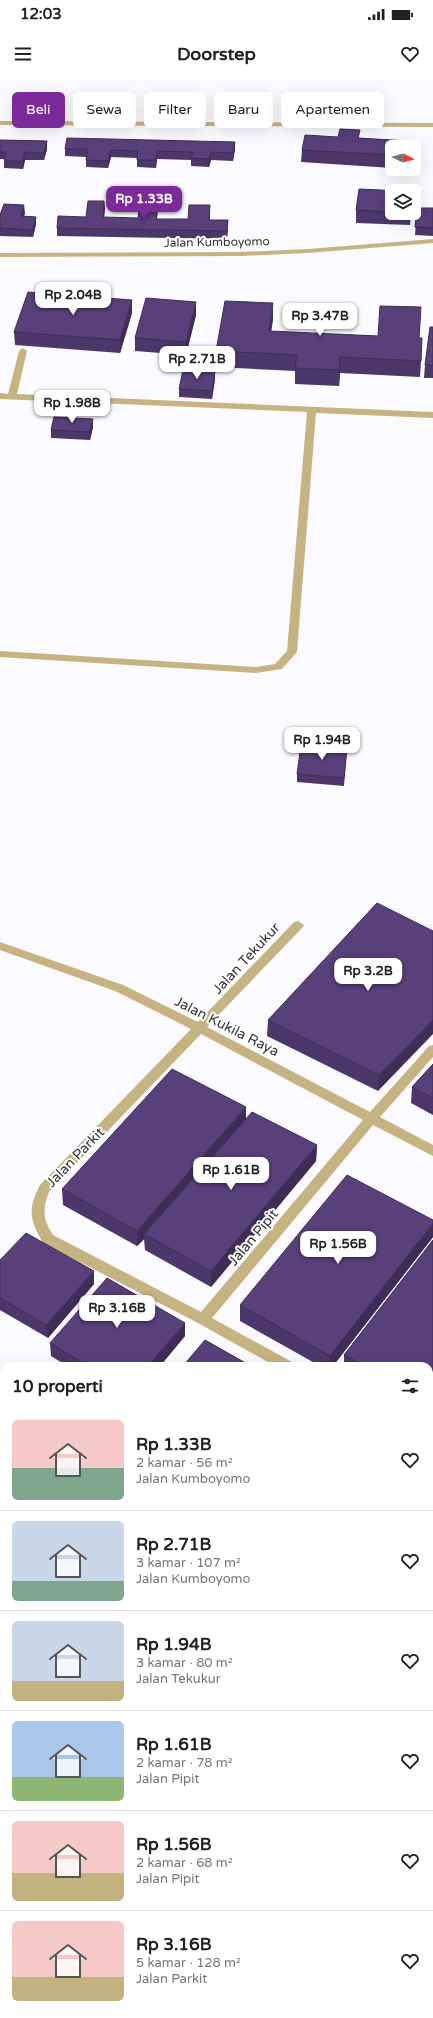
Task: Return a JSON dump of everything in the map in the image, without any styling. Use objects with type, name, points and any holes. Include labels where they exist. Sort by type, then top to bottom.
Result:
[{"type":"street","points":[[0,123],[433,125]]},
{"type":"street","name":"Jalan Kumboyomo","points":[[0,255],[241,254],[308,251],[433,241]]},
{"type":"street","points":[[12,396],[23,351]]},
{"type":"street","points":[[0,396],[433,415]]},
{"type":"street","points":[[0,654],[256,670],[278,667],[292,652],[312,410]]},
{"type":"street","name":"Jalan Tekukur","points":[[200,1028],[298,925]]},
{"type":"street","name":"Jalan Kukila Raya","points":[[0,946],[119,988],[200,1028],[433,1151]]},
{"type":"street","name":"Jalan Parkit","points":[[200,1028],[44,1190],[36,1206],[37,1222],[48,1239],[203,1319],[280,1362]]},
{"type":"street","name":"Jalan Pipit","points":[[203,1319],[372,1118],[433,1049]]},
{"type":"building","points":[[340,129],[360,130],[358,138],[392,140],[385,140],[385,155],[302,150],[305,135],[338,137]]},
{"type":"building","points":[[67,138],[235,142],[233,153],[211,152],[209,159],[191,158],[193,152],[157,151],[156,160],[137,160],[138,151],[111,150],[108,161],[86,160],[88,149],[65,149]]},
{"type":"building","points":[[0,140],[47,141],[44,153],[25,152],[22,162],[4,160],[6,152],[0,152]]},
{"type":"building","points":[[359,189],[385,190],[385,212],[356,210]]},
{"type":"building","points":[[88,201],[104,201],[103,217],[138,218],[140,206],[158,207],[156,219],[188,219],[189,205],[210,205],[209,220],[228,220],[227,231],[57,228],[58,216],[86,217]]},
{"type":"building","points":[[4,204],[24,205],[21,216],[36,217],[33,230],[0,228],[0,215]]},
{"type":"building","points":[[421,208],[433,208],[433,228],[415,227],[416,220],[421,220]]},
{"type":"building","points":[[28,292],[132,300],[120,340],[14,332]]},
{"type":"building","points":[[146,298],[196,302],[186,342],[135,338]]},
{"type":"building","points":[[225,301],[273,303],[269,331],[378,336],[380,306],[421,307],[419,338],[422,338],[421,361],[340,357],[339,370],[295,368],[297,355],[216,351]]},
{"type":"building","points":[[430,327],[433,327],[433,365],[425,365]]},
{"type":"building","points":[[183,370],[215,371],[212,391],[179,389]]},
{"type":"building","points":[[54,417],[93,419],[89,432],[51,430]]},
{"type":"building","points":[[301,745],[347,748],[344,778],[297,774]]},
{"type":"building","points":[[377,903],[433,931],[433,1020],[379,1075],[268,1020]]},
{"type":"building","points":[[433,1064],[433,1098],[412,1087]]},
{"type":"building","points":[[172,1069],[246,1107],[137,1231],[62,1189]]},
{"type":"building","points":[[252,1112],[317,1145],[211,1271],[144,1234]]},
{"type":"building","points":[[347,1175],[433,1220],[433,1223],[330,1356],[240,1305]]},
{"type":"building","points":[[26,1233],[94,1271],[46,1325],[0,1298],[0,1260]]},
{"type":"building","points":[[433,1240],[433,1362],[357,1362],[344,1355]]},
{"type":"building","points":[[107,1278],[185,1323],[151,1362],[81,1362],[50,1343]]},
{"type":"building","points":[[205,1340],[244,1362],[186,1362]]}]
